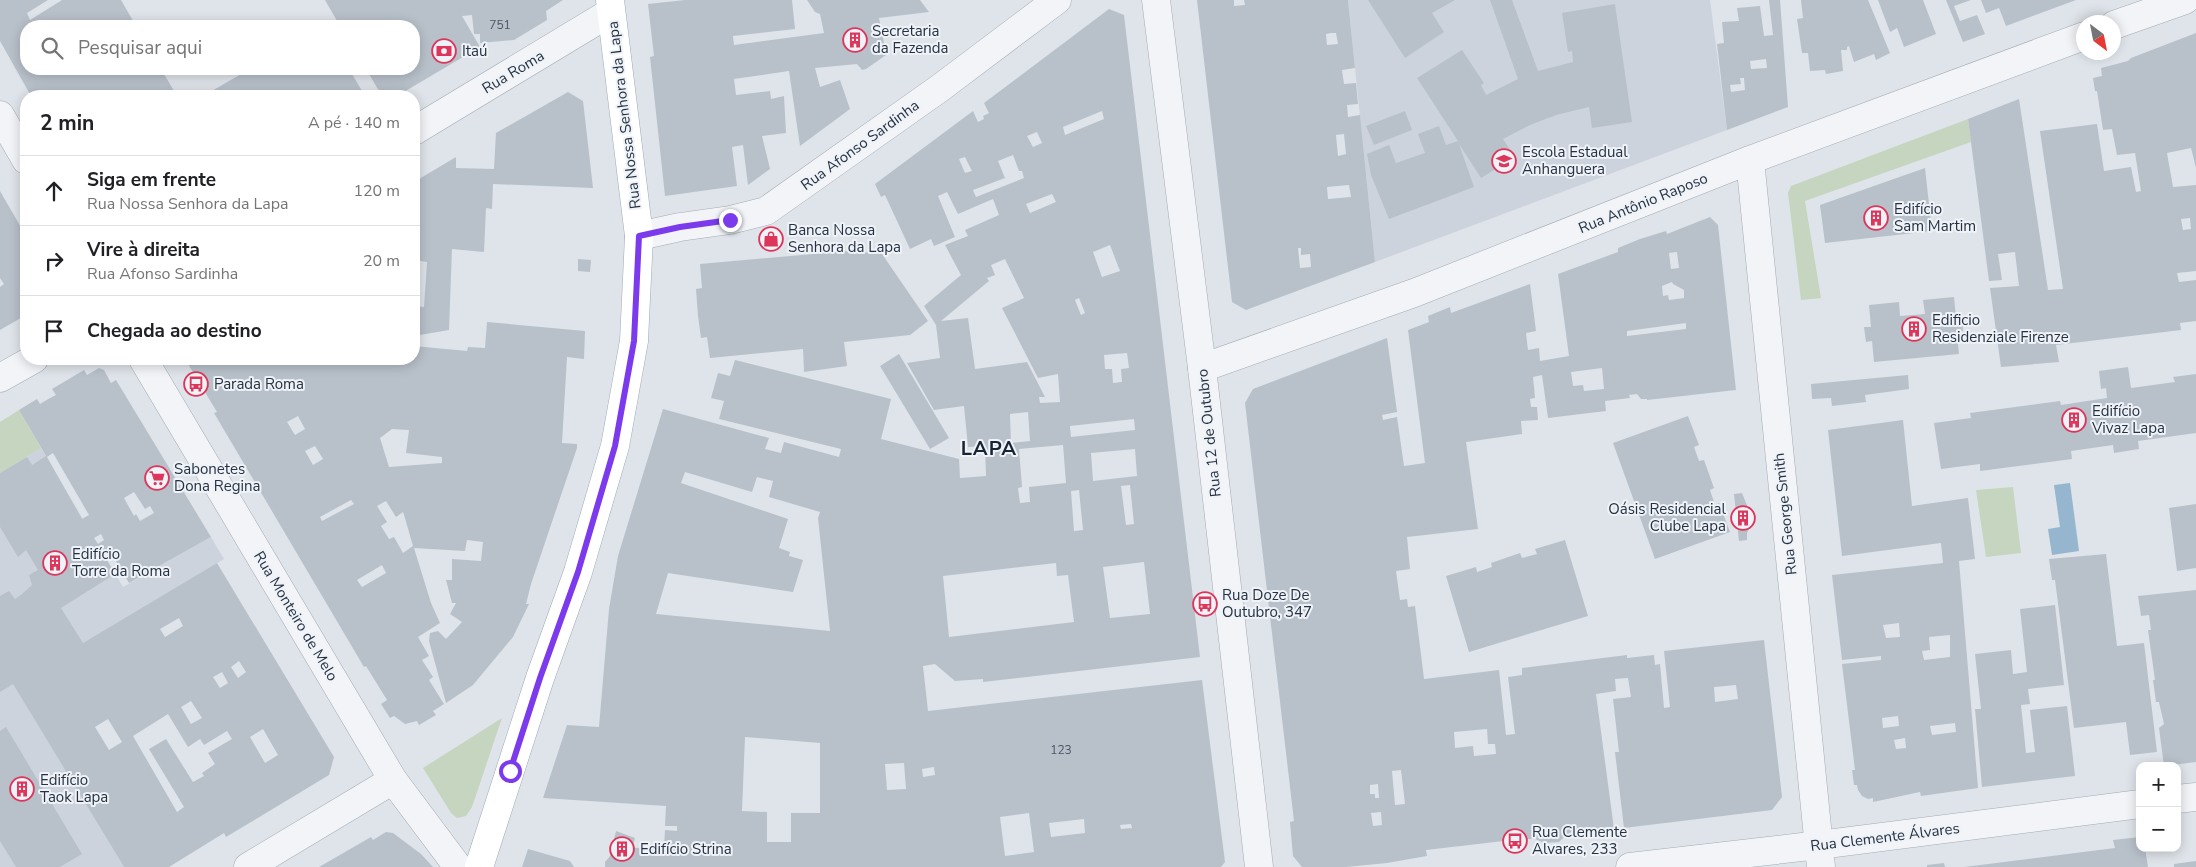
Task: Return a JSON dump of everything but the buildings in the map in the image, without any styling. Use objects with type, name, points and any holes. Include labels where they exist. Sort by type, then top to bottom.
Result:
[{"type":"main road","name":"Rua Nossa Senhora da Lapa","points":[[479,867],[540,678],[578,572],[615,446],[634,341],[639,236],[611,6]]},
{"type":"street","name":"Rua Afonso Sardinha","points":[[639,236],[680,227],[730,220],[766,211],[940,88],[1057,0]]},
{"type":"street","name":"Rua 12 de Outubro","points":[[1156,0],[1202,368],[1259,867]]},
{"type":"street","points":[[2121,23],[2185,0]]},
{"type":"street","name":"Rua Roma","points":[[420,127],[611,6]]},
{"type":"street","name":"Rua Antônio Raposo","points":[[1202,368],[1414,293],[1750,160],[2076,39]]},
{"type":"street","points":[[0,115],[20,150]]},
{"type":"street","name":"Rua George Smith","points":[[1750,160],[1820,856]]},
{"type":"street","points":[[0,378],[23,365]]},
{"type":"street","name":"Rua Monteiro de Melo","points":[[147,365],[393,780],[458,867]]},
{"type":"street","points":[[248,867],[393,780]]},
{"type":"street","points":[[2181,798],[2196,796]]},
{"type":"street","name":"Rua Clemente Álvares","points":[[1630,867],[1820,856],[2136,805]]},
{"type":"shaded area","name":"Escola Estadual Anhanguera","points":[[1348,0],[1710,0],[1727,130],[1375,262]]},
{"type":"shaded area","points":[[41,448],[123,587],[211,537],[224,559],[14,685],[124,867],[0,867],[0,473]]},
{"type":"green space","points":[[1968,119],[1971,142],[1805,201],[1821,298],[1801,300],[1788,193],[1791,186]]},
{"type":"green space","points":[[19,410],[41,448],[0,473],[0,422]]},
{"type":"green space","points":[[2013,487],[2021,553],[1986,557],[1976,490]]},
{"type":"green space","points":[[502,718],[472,807],[466,816],[457,818],[451,813],[423,768]]},
{"type":"water","points":[[2070,483],[2079,551],[2052,555],[2048,529],[2060,527],[2054,485]]},
{"type":"place","name":"Secretaria da Fazenda","points":[[855,40]]},
{"type":"place","name":"Itaú","points":[[444,51]]},
{"type":"place","name":"Escola Estadual Anhanguera","points":[[1504,161]]},
{"type":"place","name":"Edifício Sam Martim","points":[[1876,218]]},
{"type":"place","name":"Banca Nossa Senhora da Lapa","points":[[771,239]]},
{"type":"place","name":"Edificio Residenziale Firenze","points":[[1914,329]]},
{"type":"place","name":"Parada Roma","points":[[196,384]]},
{"type":"place","name":"Edifício Vivaz Lapa","points":[[2074,420]]},
{"type":"place","name":"Sabonetes Dona Regina","points":[[157,478]]},
{"type":"place","name":"Oásis Residencial Clube Lapa","points":[[1743,518]]},
{"type":"place","name":"Edifício Torre da Roma","points":[[55,563]]},
{"type":"place","name":"Rua Doze De Outubro, 347","points":[[1205,604]]},
{"type":"place","name":"Edifício Taok Lapa","points":[[22,789]]},
{"type":"place","name":"Rua Clemente Alvares, 233","points":[[1515,841]]},
{"type":"place","name":"Edifício Strina","points":[[622,849]]},
{"type":"district","name":"LAPA","points":[[989,448]]},
{"type":"route","points":[[510,771],[540,678],[578,572],[615,446],[634,341],[639,236],[680,227],[730,220]]}]
